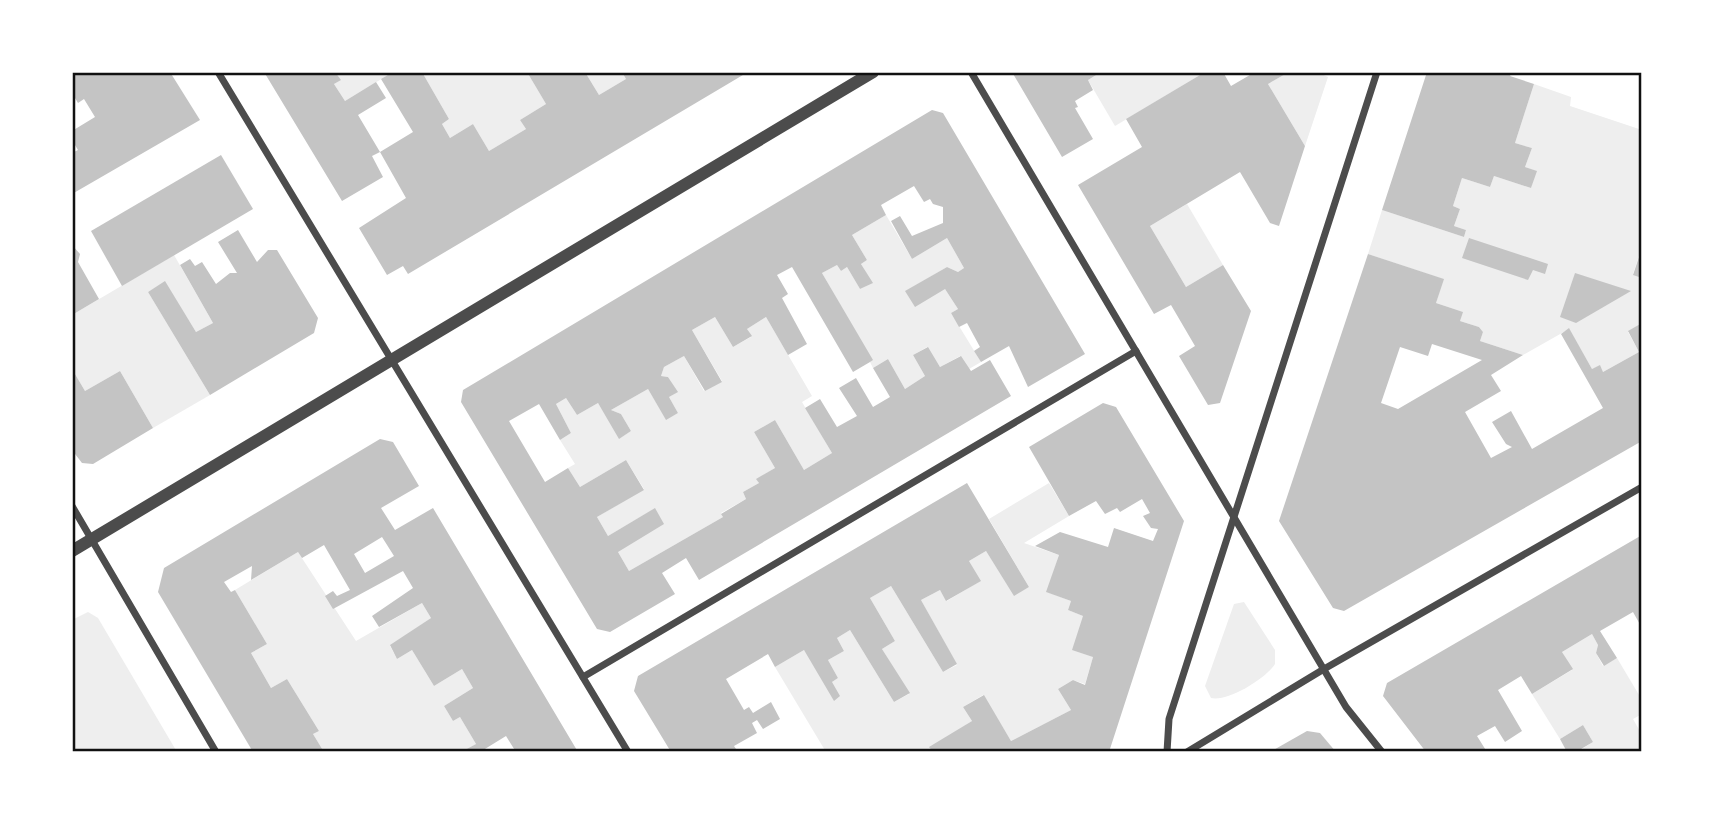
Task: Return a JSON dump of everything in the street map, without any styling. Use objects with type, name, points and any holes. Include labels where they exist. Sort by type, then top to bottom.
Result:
[{"type":"street","points":[[218,72],[628,752]]},
{"type":"street","points":[[72,551],[873,72]]},
{"type":"street","points":[[971,72],[1346,707],[1382,752]]},
{"type":"street","points":[[1167,752],[1169,719],[1377,72]]},
{"type":"street","points":[[583,677],[1136,351]]},
{"type":"street","points":[[1187,752],[1324,669],[1642,487]]},
{"type":"street","points":[[72,506],[216,752]]},
{"type":"shaded area","points":[[335,72],[393,72],[345,101],[334,84],[340,80]]},
{"type":"shaded area","points":[[422,72],[527,72],[546,104],[520,120],[526,129],[489,151],[473,124],[450,138],[442,124],[449,119]]},
{"type":"shaded area","points":[[585,72],[622,72],[626,79],[599,95]]},
{"type":"shaded area","points":[[1101,72],[1205,72],[1115,126],[1088,80]]},
{"type":"shaded area","points":[[1289,72],[1317,72],[1328,77],[1305,146],[1268,84]]},
{"type":"shaded area","points":[[1534,84],[1571,97],[1570,106],[1642,130],[1642,247],[1633,274],[1642,278],[1642,323],[1628,332],[1639,352],[1603,372],[1600,366],[1592,369],[1569,329],[1523,355],[1480,341],[1483,332],[1479,327],[1460,321],[1462,312],[1436,303],[1443,279],[1368,254],[1382,210],[1464,237],[1466,230],[1454,226],[1460,209],[1453,206],[1462,178],[1490,187],[1494,176],[1531,188],[1536,171],[1525,167],[1532,148],[1515,143]]},
{"type":"shaded area","points":[[1187,204],[1223,265],[1186,287],[1150,226]]},
{"type":"shaded area","points":[[886,215],[912,259],[947,238],[964,268],[958,272],[947,267],[906,291],[945,289],[958,309],[951,313],[981,362],[969,369],[960,356],[940,367],[927,347],[913,355],[925,376],[905,389],[888,359],[873,368],[870,362],[872,360],[822,273],[837,265],[841,271],[847,267],[860,289],[872,283],[861,264],[867,260],[852,235]]},
{"type":"shaded area","points":[[174,255],[213,323],[196,332],[165,282],[148,292],[210,395],[153,428],[120,371],[85,391],[72,369],[72,315]]},
{"type":"shaded area","points":[[715,317],[733,347],[751,337],[747,329],[766,317],[812,396],[802,402],[832,453],[804,470],[775,420],[754,432],[775,468],[757,479],[759,483],[743,492],[746,499],[721,513],[723,517],[629,571],[618,552],[654,509],[608,536],[597,517],[644,489],[626,460],[580,487],[568,468],[575,464],[560,440],[571,433],[556,404],[566,398],[577,415],[598,403],[620,438],[631,431],[621,414],[611,410],[648,389],[666,419],[678,413],[669,397],[677,392],[668,377],[661,376],[664,367],[684,356],[704,391],[722,381],[692,330]]},
{"type":"shaded area","points":[[1049,483],[1069,516],[1024,543],[1059,555],[1047,592],[1071,601],[1068,610],[1083,616],[1093,657],[1085,684],[1073,680],[1058,689],[1071,710],[1011,741],[983,695],[963,707],[972,721],[930,748],[933,752],[826,752],[775,667],[804,650],[832,682],[838,678],[828,660],[844,651],[837,638],[850,630],[894,702],[909,694],[882,649],[895,641],[870,598],[891,586],[943,672],[957,665],[921,600],[940,590],[947,601],[980,581],[969,561],[986,551],[1014,595],[1029,587],[989,519]]},
{"type":"shaded area","points":[[298,552],[356,641],[422,603],[431,618],[390,646],[397,659],[412,650],[434,686],[462,669],[473,688],[444,706],[453,721],[460,717],[476,744],[461,752],[324,752],[313,734],[319,731],[287,679],[271,688],[251,653],[267,644],[235,590]]},
{"type":"shaded area","points":[[1244,602],[1275,650],[1275,664],[1264,676],[1246,688],[1227,696],[1211,698],[1205,686],[1234,604]]},
{"type":"shaded area","points":[[88,612],[98,618],[177,752],[72,752],[72,620]]},
{"type":"shaded area","points":[[1592,634],[1598,645],[1596,653],[1603,666],[1617,658],[1642,700],[1642,714],[1633,719],[1642,735],[1642,752],[1584,752],[1582,749],[1593,742],[1583,725],[1560,739],[1532,694],[1572,670],[1562,652]]},
{"type":"building","points":[[72,72],[170,72],[200,120],[72,194],[72,153],[78,150],[72,140],[72,131],[95,117],[84,99],[78,103],[72,93]]},
{"type":"building","points":[[264,72],[335,72],[341,80],[334,84],[345,101],[376,82],[386,98],[358,115],[380,152],[372,156],[383,177],[342,201]]},
{"type":"building","points":[[393,72],[422,72],[449,119],[442,124],[450,138],[473,124],[489,151],[526,129],[520,120],[546,104],[527,72],[585,72],[599,95],[626,79],[622,72],[748,72],[408,274],[403,266],[387,275],[359,228],[406,198],[380,152],[413,132],[381,79]]},
{"type":"building","points":[[1012,72],[1101,72],[1088,80],[1093,90],[1075,101],[1078,107],[1075,108],[1093,139],[1062,157]]},
{"type":"building","points":[[1205,72],[1223,72],[1231,86],[1255,72],[1289,72],[1268,84],[1305,146],[1279,226],[1270,223],[1240,172],[1150,226],[1186,287],[1223,265],[1251,311],[1220,403],[1208,405],[1179,356],[1195,346],[1171,305],[1154,314],[1078,185],[1142,147],[1126,119]]},
{"type":"building","points":[[1427,72],[1512,72],[1510,76],[1534,84],[1515,143],[1532,148],[1525,167],[1537,171],[1531,188],[1494,176],[1490,187],[1462,178],[1453,206],[1460,209],[1454,226],[1466,230],[1464,237],[1382,210]]},
{"type":"building","points":[[932,110],[943,113],[1085,354],[1028,387],[1009,346],[981,362],[974,351],[980,347],[967,323],[959,327],[951,313],[958,309],[945,289],[915,307],[905,291],[947,267],[958,272],[964,268],[947,238],[912,259],[891,221],[900,216],[912,236],[943,223],[943,207],[933,204],[930,199],[924,202],[914,186],[881,205],[886,215],[852,235],[867,260],[861,264],[873,283],[860,289],[847,267],[841,271],[837,265],[822,273],[873,360],[853,372],[792,267],[777,275],[788,294],[782,298],[807,344],[788,355],[766,317],[747,329],[752,336],[733,347],[715,317],[692,330],[722,382],[705,391],[684,356],[664,367],[661,376],[668,377],[678,392],[669,397],[678,413],[666,420],[648,389],[611,410],[621,414],[631,431],[619,439],[598,403],[577,415],[566,398],[556,404],[571,433],[560,440],[539,404],[509,421],[545,482],[568,468],[580,487],[626,460],[644,490],[597,517],[608,536],[655,508],[664,524],[618,552],[629,571],[723,517],[721,514],[746,499],[743,492],[759,483],[756,479],[775,468],[754,432],[775,420],[804,470],[832,453],[805,408],[820,399],[837,427],[857,416],[839,388],[856,378],[873,407],[890,397],[873,368],[888,359],[905,389],[925,376],[913,355],[928,347],[940,367],[961,356],[971,371],[990,360],[1011,396],[699,580],[686,558],[662,573],[675,594],[610,632],[597,629],[461,402],[463,390]]},
{"type":"building","points":[[221,155],[253,209],[122,286],[91,231]]},
{"type":"building","points":[[238,230],[257,262],[268,250],[277,250],[318,318],[314,333],[210,395],[148,292],[165,281],[196,332],[213,323],[180,265],[190,259],[195,266],[202,262],[216,284],[230,273],[237,273],[218,242]]},
{"type":"building","points":[[1469,238],[1548,264],[1545,274],[1533,270],[1528,280],[1462,258]]},
{"type":"building","points":[[72,245],[80,254],[78,262],[99,299],[72,315]]},
{"type":"building","points":[[1642,248],[1642,278],[1633,275]]},
{"type":"building","points":[[1368,254],[1444,279],[1436,303],[1463,312],[1460,321],[1479,327],[1483,332],[1480,341],[1523,355],[1491,375],[1501,391],[1465,412],[1491,458],[1512,447],[1506,444],[1492,422],[1511,411],[1532,449],[1603,408],[1561,334],[1569,328],[1592,369],[1600,365],[1603,372],[1639,352],[1628,331],[1642,323],[1642,441],[1344,611],[1333,608],[1279,521]],"holes":[[[1432,344],[1482,360],[1398,409],[1381,403],[1400,347],[1428,356]]]},
{"type":"building","points":[[1575,273],[1631,291],[1576,323],[1560,317]]},
{"type":"building","points":[[72,369],[85,391],[120,371],[153,428],[93,464],[82,463],[72,450]]},
{"type":"building","points":[[1103,403],[1116,407],[1184,521],[1109,752],[933,752],[929,747],[972,721],[963,707],[984,695],[1011,741],[1071,710],[1058,689],[1073,680],[1085,685],[1093,657],[1072,650],[1083,616],[1068,610],[1071,601],[1046,592],[1059,555],[1035,546],[1060,532],[1108,547],[1114,528],[1153,541],[1158,529],[1151,528],[1143,516],[1150,513],[1142,499],[1120,512],[1117,508],[1105,514],[1096,501],[1069,516],[1029,447]]},
{"type":"building","points":[[380,439],[393,442],[419,486],[381,508],[395,530],[433,508],[578,752],[516,752],[506,736],[480,752],[461,752],[476,744],[460,717],[453,721],[444,706],[473,688],[462,669],[434,686],[412,650],[397,659],[390,645],[431,618],[422,603],[379,627],[372,616],[413,588],[403,571],[333,609],[325,596],[333,591],[337,596],[350,590],[324,545],[302,558],[298,552],[251,580],[252,566],[224,582],[231,592],[235,590],[267,644],[251,653],[271,688],[287,679],[319,731],[313,734],[324,752],[253,752],[158,592],[164,568]],"holes":[[[382,537],[394,556],[365,573],[354,554]]]},
{"type":"building","points":[[967,483],[1029,587],[1014,596],[986,551],[969,561],[981,581],[946,601],[940,590],[921,600],[957,664],[943,672],[891,586],[870,598],[895,641],[882,649],[910,693],[894,702],[850,630],[837,638],[844,651],[828,660],[838,678],[832,682],[840,696],[834,701],[804,650],[775,667],[768,654],[726,679],[744,710],[749,707],[753,713],[771,702],[780,719],[763,729],[757,720],[752,723],[757,733],[734,746],[738,752],[671,752],[634,691],[638,676]]},
{"type":"building","points":[[1642,535],[1642,628],[1633,612],[1600,631],[1617,658],[1604,666],[1596,653],[1598,645],[1592,634],[1562,652],[1573,669],[1532,694],[1521,676],[1498,690],[1522,731],[1505,742],[1495,726],[1477,736],[1487,752],[1426,752],[1383,696],[1387,683]]},
{"type":"building","points":[[1583,725],[1593,742],[1576,752],[1567,752],[1560,739]]},
{"type":"building","points":[[1307,731],[1320,733],[1336,752],[1270,752]]}]
